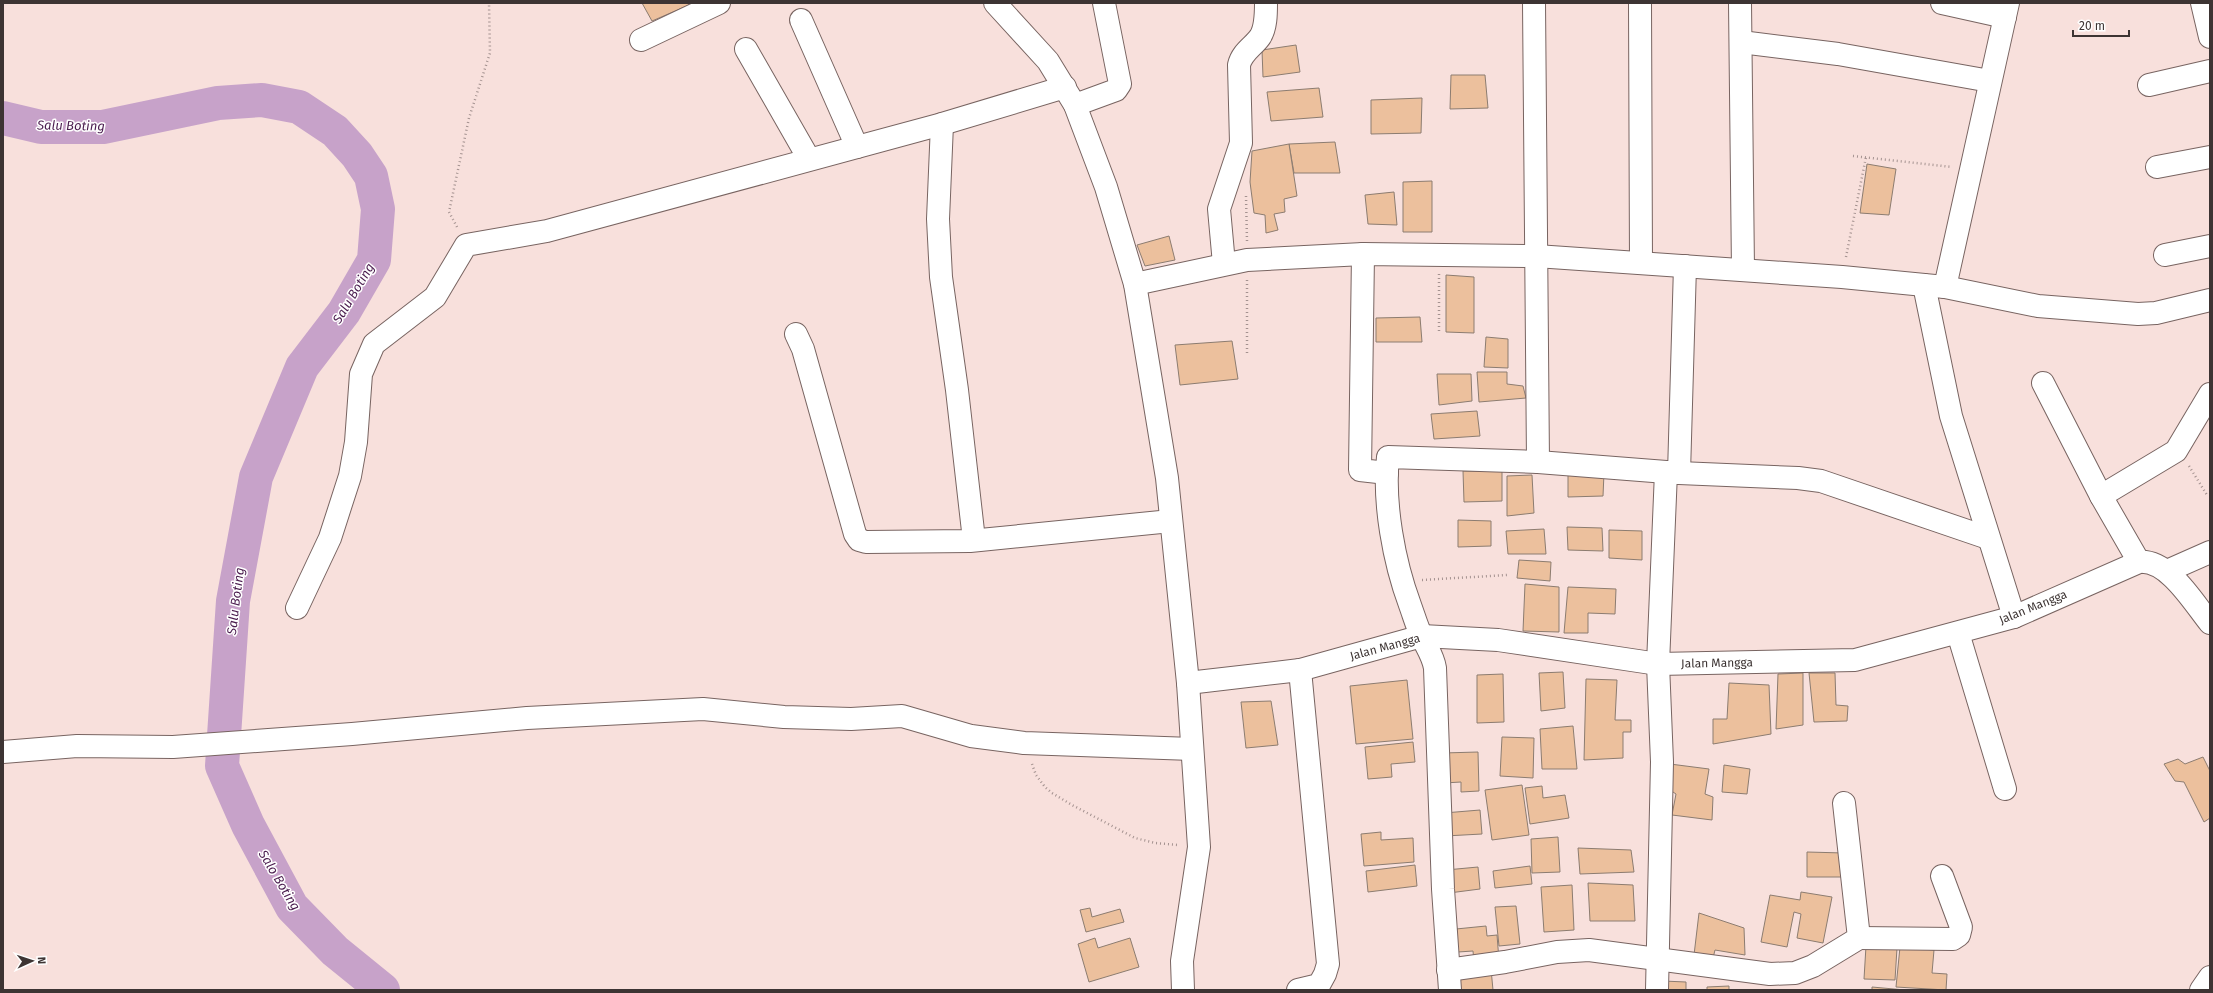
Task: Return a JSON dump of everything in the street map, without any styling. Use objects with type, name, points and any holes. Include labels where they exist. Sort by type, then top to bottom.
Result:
[{"type":"street","points":[[641,40],[719,3]]},
{"type":"street","points":[[995,3],[1048,61],[1070,96],[1106,187],[1135,284],[1166,478],[1188,683],[1199,847],[1182,961],[1183,990]]},
{"type":"street","points":[[297,608],[330,538],[350,476],[356,442],[361,374],[374,344],[435,297],[466,245],[546,231],[721,185],[809,159],[942,124],[1070,96],[1116,90],[1121,82],[1104,3]]},
{"type":"street","points":[[1224,264],[1219,208],[1241,143],[1239,65],[1242,56],[1260,37],[1263,31],[1266,3]]},
{"type":"street","points":[[1534,3],[1538,462]]},
{"type":"street","points":[[1640,3],[1641,262]]},
{"type":"street","points":[[1740,3],[1743,270]]},
{"type":"street","points":[[1942,3],[2007,10],[1945,287]]},
{"type":"street","points":[[2202,3],[2210,37]]},
{"type":"street","points":[[801,20],[857,147]]},
{"type":"street","points":[[1741,42],[1838,54],[1990,81]]},
{"type":"street","points":[[746,49],[809,159]]},
{"type":"street","points":[[2148,85],[2210,71]]},
{"type":"street","points":[[942,124],[938,219],[940,276],[957,390],[974,540]]},
{"type":"street","points":[[2157,166],[2210,157]]},
{"type":"street","points":[[2165,255],[2210,246]]},
{"type":"street","points":[[1135,284],[1247,260],[1363,254],[1536,256],[1641,262],[1842,277],[1945,287],[2038,306],[2138,314],[2156,313],[2210,300]]},
{"type":"street","points":[[1363,254],[1360,470],[1387,473]]},
{"type":"street","points":[[1657,990],[1662,762],[1658,664],[1685,266]]},
{"type":"street","points":[[1924,285],[1948,401],[1988,538],[2014,617]]},
{"type":"street","points":[[796,334],[803,349],[855,534],[859,540],[866,542],[974,540],[1171,521]]},
{"type":"street","points":[[2043,383],[2101,496],[2139,562],[2155,564],[2167,571],[2210,623]]},
{"type":"street","points":[[2101,496],[2179,448],[2210,394]]},
{"type":"street","points":[[1942,876],[1961,927],[1959,935],[1953,939],[1859,938],[1813,966],[1795,973],[1770,974],[1610,951],[1583,950],[1557,952],[1505,962],[1449,980],[1442,889],[1436,679],[1433,656],[1422,636],[1402,582],[1392,525],[1387,473],[1388,457],[1538,462],[1672,472],[1798,478],[1822,481],[1988,538]]},
{"type":"street","points":[[2167,571],[2210,552]]},
{"type":"street","name":"Jalan Mangga","points":[[1188,683],[1300,670],[1422,636],[1498,640],[1658,664],[1855,660],[2014,617],[2139,562]]},
{"type":"street","points":[[1958,633],[2005,789]]},
{"type":"street","points":[[1298,990],[1319,985],[1328,964],[1300,670]]},
{"type":"street","points":[[3,752],[77,746],[173,747],[352,734],[527,718],[703,709],[784,717],[851,719],[902,716],[971,736],[1024,743],[1192,749]]},
{"type":"street","points":[[1844,803],[1859,938]]},
{"type":"street","points":[[2201,990],[2210,977]]},
{"type":"path","points":[[466,245],[449,212],[469,118],[490,53],[489,3]]},
{"type":"path","points":[[1853,156],[1970,170]]},
{"type":"path","points":[[1842,277],[1866,157]]},
{"type":"path","points":[[1439,255],[1439,333]]},
{"type":"path","points":[[2179,448],[2207,495]]},
{"type":"path","points":[[1402,582],[1507,575]]},
{"type":"path","points":[[1024,743],[1036,775],[1052,793],[1135,838],[1156,843],[1199,847]]},
{"type":"building","points":[[642,3],[688,3],[689,5],[652,21]]},
{"type":"building","points":[[1296,45],[1300,72],[1263,77],[1262,50]]},
{"type":"building","points":[[1451,75],[1485,75],[1488,108],[1450,109]]},
{"type":"building","points":[[1319,88],[1323,117],[1271,121],[1267,92]]},
{"type":"building","points":[[1422,98],[1421,133],[1371,134],[1371,100]]},
{"type":"building","points":[[1335,142],[1340,173],[1294,173],[1289,144]]},
{"type":"building","points":[[1289,144],[1297,196],[1284,199],[1285,212],[1274,214],[1278,230],[1266,233],[1265,215],[1254,213],[1250,182],[1252,151]]},
{"type":"building","points":[[1867,164],[1896,169],[1889,215],[1860,213]]},
{"type":"building","points":[[1432,181],[1432,232],[1403,232],[1403,182]]},
{"type":"building","points":[[1394,192],[1397,225],[1368,224],[1365,195]]},
{"type":"building","points":[[1169,236],[1175,260],[1145,266],[1137,245]]},
{"type":"building","points":[[1446,275],[1474,277],[1474,333],[1446,332]]},
{"type":"building","points":[[1420,317],[1422,342],[1376,342],[1376,318]]},
{"type":"building","points":[[1486,337],[1508,339],[1508,368],[1484,367]]},
{"type":"building","points":[[1232,341],[1238,379],[1180,385],[1175,345]]},
{"type":"building","points":[[1477,372],[1507,372],[1507,384],[1523,386],[1526,398],[1479,402]]},
{"type":"building","points":[[1437,374],[1471,374],[1472,401],[1439,405]]},
{"type":"building","points":[[1477,411],[1480,436],[1434,439],[1431,414]]},
{"type":"building","points":[[1463,471],[1502,471],[1502,501],[1464,502]]},
{"type":"building","points":[[1604,473],[1603,496],[1568,497],[1568,475]]},
{"type":"building","points":[[1532,475],[1534,513],[1507,516],[1507,476]]},
{"type":"building","points":[[1458,520],[1491,521],[1491,546],[1458,547]]},
{"type":"building","points":[[1567,527],[1602,528],[1603,551],[1568,550]]},
{"type":"building","points":[[1544,529],[1546,554],[1508,554],[1506,531]]},
{"type":"building","points":[[1609,530],[1642,531],[1642,560],[1609,558]]},
{"type":"building","points":[[1519,560],[1551,562],[1550,581],[1517,578]]},
{"type":"building","points":[[1525,584],[1559,587],[1559,632],[1523,631]]},
{"type":"building","points":[[1568,587],[1616,589],[1615,614],[1588,613],[1588,633],[1564,633]]},
{"type":"building","points":[[1563,672],[1565,708],[1541,711],[1539,673]]},
{"type":"building","points":[[1803,673],[1803,725],[1776,729],[1778,674]]},
{"type":"building","points":[[1809,673],[1835,673],[1836,705],[1848,706],[1847,721],[1814,722]]},
{"type":"building","points":[[1503,674],[1504,722],[1477,723],[1477,675]]},
{"type":"building","points":[[1586,679],[1617,680],[1615,720],[1631,720],[1631,732],[1623,732],[1623,758],[1584,760]]},
{"type":"building","points":[[1407,680],[1413,739],[1356,744],[1350,686]]},
{"type":"building","points":[[1729,683],[1769,685],[1771,734],[1713,744],[1713,719],[1727,719]]},
{"type":"building","points":[[1271,701],[1278,745],[1246,748],[1241,702]]},
{"type":"building","points":[[1573,726],[1577,769],[1542,769],[1540,729]]},
{"type":"building","points":[[1502,737],[1534,738],[1533,778],[1500,776]]},
{"type":"building","points":[[1413,742],[1415,762],[1391,764],[1392,777],[1368,779],[1365,747]]},
{"type":"building","points":[[1478,752],[1479,791],[1461,792],[1461,782],[1444,783],[1443,753]]},
{"type":"building","points":[[2203,757],[2210,771],[2210,818],[2204,822],[2184,782],[2175,781],[2164,764],[2178,759],[2185,764]]},
{"type":"building","points":[[1670,764],[1709,769],[1705,794],[1713,797],[1712,820],[1672,815],[1676,794],[1667,788]]},
{"type":"building","points":[[1724,765],[1750,769],[1747,794],[1722,792]]},
{"type":"building","points":[[1522,785],[1529,835],[1492,840],[1485,790]]},
{"type":"building","points":[[1542,786],[1543,798],[1565,795],[1569,818],[1530,824],[1525,788]]},
{"type":"building","points":[[1480,810],[1482,834],[1445,836],[1444,813]]},
{"type":"building","points":[[1381,832],[1381,840],[1413,838],[1414,862],[1364,866],[1361,834]]},
{"type":"building","points":[[1558,837],[1560,872],[1532,873],[1531,839]]},
{"type":"building","points":[[1578,848],[1631,850],[1634,872],[1580,874]]},
{"type":"building","points":[[1807,852],[1844,853],[1844,877],[1807,877]]},
{"type":"building","points":[[1415,865],[1417,886],[1368,892],[1366,871]]},
{"type":"building","points":[[1530,866],[1532,884],[1495,888],[1493,871]]},
{"type":"building","points":[[1478,867],[1480,889],[1449,893],[1446,870]]},
{"type":"building","points":[[1588,883],[1633,885],[1635,921],[1590,921]]},
{"type":"building","points":[[1572,885],[1574,930],[1544,932],[1541,887]]},
{"type":"building","points":[[1801,892],[1832,897],[1823,943],[1797,938],[1801,914],[1794,912],[1787,947],[1761,942],[1770,895],[1800,900]]},
{"type":"building","points":[[1516,906],[1520,944],[1499,946],[1495,907]]},
{"type":"building","points":[[1090,908],[1092,917],[1120,909],[1124,922],[1086,932],[1080,910]]},
{"type":"building","points":[[1699,913],[1744,928],[1745,955],[1715,950],[1713,958],[1694,955]]},
{"type":"building","points":[[1486,926],[1487,936],[1497,935],[1499,960],[1474,962],[1473,951],[1458,952],[1456,929]]},
{"type":"building","points":[[1095,938],[1098,948],[1130,938],[1139,967],[1089,982],[1078,944]]},
{"type":"building","points":[[1866,946],[1897,948],[1895,980],[1864,979]]},
{"type":"building","points":[[1900,947],[1934,950],[1932,973],[1947,974],[1946,990],[1896,987]]},
{"type":"building","points":[[1491,969],[1493,990],[1454,990],[1452,972]]},
{"type":"building","points":[[1663,981],[1686,982],[1686,990],[1663,990]]},
{"type":"building","points":[[1729,986],[1729,990],[1707,990],[1707,987]]},
{"type":"building","points":[[1872,987],[1905,990],[1872,990]]},
{"type":"waterway","name":"Salu Boting","points":[[3,118],[41,127],[103,127],[218,103],[262,100],[299,107],[335,131],[357,155],[371,176],[378,209],[374,260],[344,312],[302,367],[256,477],[233,601],[222,766],[248,825],[292,907],[335,951],[383,990]]},
{"type":"water label","name":"Salo Boting","points":[[280,880]]}]
